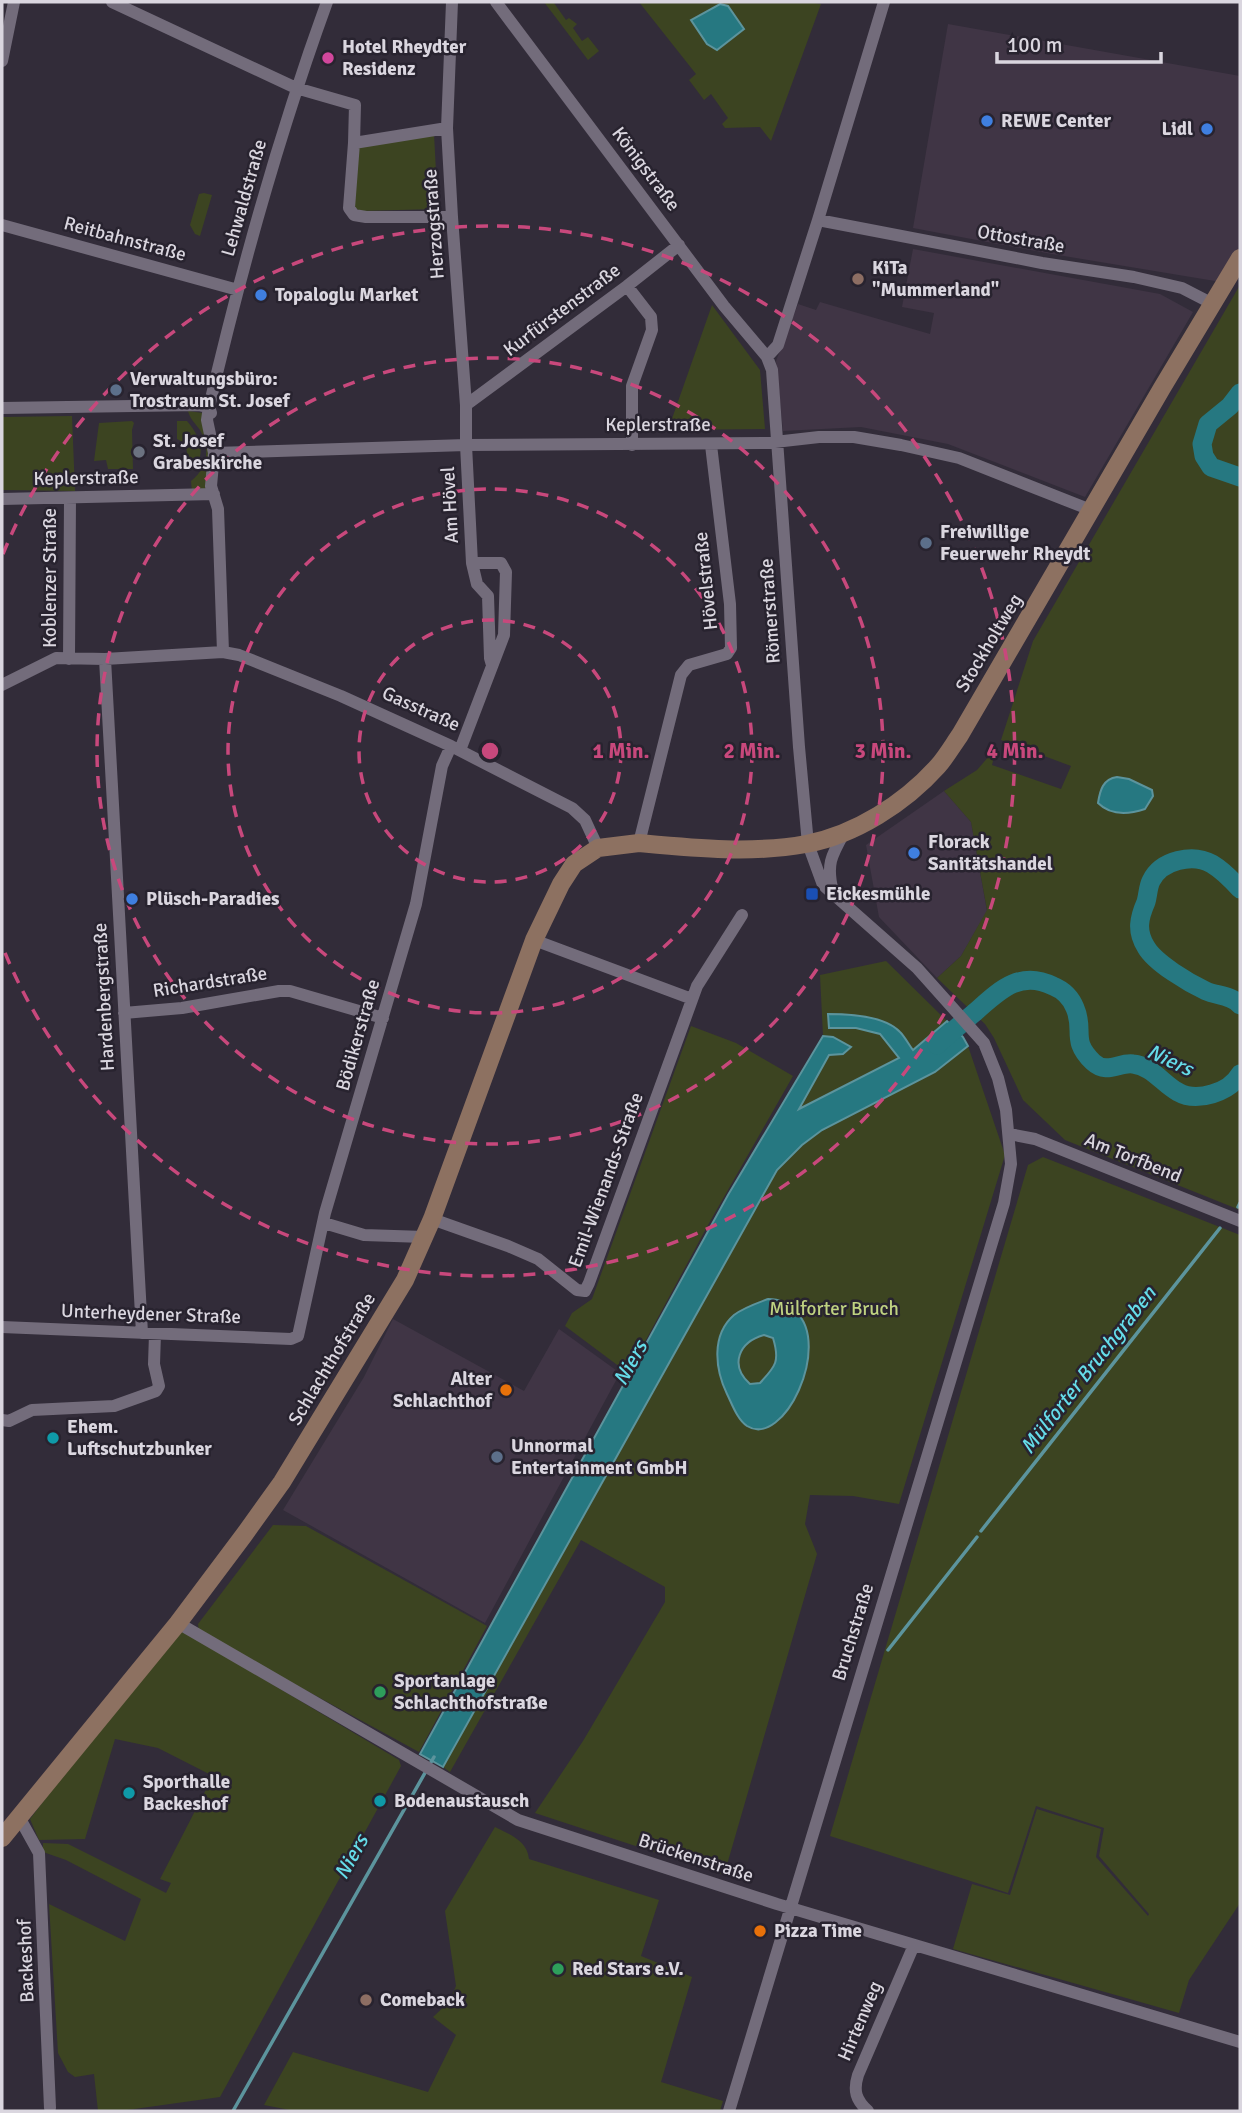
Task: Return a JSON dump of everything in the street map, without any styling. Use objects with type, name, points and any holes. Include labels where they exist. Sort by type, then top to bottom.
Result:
[{"type":"main road","name":"Stockholtweg","points":[[844,833],[914,790],[940,764],[960,735],[1240,258]]},
{"type":"main road","points":[[598,848],[639,844],[772,848],[808,844],[844,833]]},
{"type":"main road","name":"Schlachthofstraße","points":[[2,1838],[178,1623],[244,1535],[282,1482],[405,1280],[432,1219],[534,940],[561,884],[574,864],[598,848]]},
{"type":"street","points":[[2,61],[14,2]]},
{"type":"street","points":[[112,2],[296,89],[355,105],[349,208],[354,215],[452,217]]},
{"type":"street","name":"Lehwaldstraße","points":[[223,652],[218,509],[214,494],[219,488],[217,453],[207,420],[209,407],[238,290],[296,89],[327,2]]},
{"type":"street","name":"Herzogstraße","points":[[452,2],[447,128],[466,405],[466,444]]},
{"type":"street","name":"Königstraße","points":[[496,2],[723,306],[768,357]]},
{"type":"street","points":[[768,357],[778,345],[884,2]]},
{"type":"street","points":[[354,143],[447,128]]},
{"type":"street","name":"Ottostraße","points":[[818,220],[1042,263],[1134,277],[1182,288],[1213,304]]},
{"type":"street","name":"Reitbahnstraße","points":[[2,225],[238,290]]},
{"type":"street","name":"Kurfürstenstraße","points":[[466,405],[679,245]]},
{"type":"street","points":[[627,286],[651,317],[652,330],[632,386],[632,445]]},
{"type":"street","name":"Römerstraße","points":[[768,357],[772,370],[778,443],[808,844],[823,885],[917,968],[984,1043],[998,1078],[1006,1110],[1011,1164]]},
{"type":"street","points":[[2,408],[209,407]]},
{"type":"street","name":"Keplerstraße","points":[[217,453],[466,444],[711,445],[778,443],[819,437],[854,438],[959,458],[1091,510]]},
{"type":"street","name":"Am Hövel","points":[[466,444],[472,563],[477,584],[488,596],[492,665]]},
{"type":"street","name":"Hövelstraße","points":[[639,844],[681,675],[689,665],[727,654],[731,648],[730,604],[711,445]]},
{"type":"street","name":"Keplerstraße","points":[[2,499],[214,494]]},
{"type":"street","name":"Koblenzer Straße","points":[[69,659],[70,498]]},
{"type":"street","name":"Am Hövel","points":[[456,748],[504,635],[506,572],[500,563],[472,563]]},
{"type":"street","name":"Gasstraße","points":[[2,685],[56,658],[105,659],[223,652],[239,655],[456,748],[572,808],[585,820],[598,848]]},
{"type":"street","name":"Hardenbergstraße","points":[[2,1420],[9,1421],[32,1410],[114,1406],[156,1391],[159,1386],[149,1334],[124,1013],[105,659]]},
{"type":"street","name":"Bödikerstraße","points":[[298,1336],[324,1223],[416,904],[442,766],[456,748]]},
{"type":"street","points":[[834,895],[829,865],[844,833]]},
{"type":"street","name":"Emil-Wienands-Straße","points":[[432,1219],[538,1259],[577,1290],[585,1291],[697,986],[742,915]]},
{"type":"street","points":[[534,940],[692,999]]},
{"type":"street","name":"Richardstraße","points":[[124,1013],[182,1008],[290,991],[383,1018]]},
{"type":"street","name":"Am Torfbend","points":[[1009,1134],[1035,1139],[1240,1221]]},
{"type":"street","name":"Bruchstraße","points":[[729,2111],[1004,1203],[1011,1164]]},
{"type":"street","points":[[324,1223],[363,1235],[424,1237]]},
{"type":"street","name":"Unterheydener Straße","points":[[2,1327],[291,1339],[298,1336]]},
{"type":"street","name":"Brückenstraße","points":[[178,1623],[519,1820],[790,1907],[1240,2041]]},
{"type":"street","name":"Backeshof","points":[[19,1817],[39,1853],[50,2108]]},
{"type":"street","name":"Hirtenweg","points":[[868,2111],[857,2099],[854,2088],[914,1945]]},
{"type":"shaded area","points":[[948,24],[1240,76],[1240,249],[1221,282],[913,228]]},
{"type":"shaded area","points":[[913,249],[1160,294],[1193,312],[1085,497],[948,444],[861,427],[783,431],[776,361],[798,304],[816,310],[820,302],[930,334],[934,313],[902,307]]},
{"type":"shaded area","points":[[944,791],[971,822],[987,911],[961,956],[937,978],[879,917],[866,845]]},
{"type":"shaded area","points":[[393,1319],[524,1391],[559,1329],[620,1373],[485,1623],[283,1510],[364,1377]]},
{"type":"green space","points":[[544,2],[555,2],[566,20],[569,18],[577,24],[573,28],[582,41],[588,37],[599,51],[588,60]]},
{"type":"green space","points":[[639,2],[821,4],[771,141],[760,127],[725,128],[722,124],[728,118],[711,94],[704,100],[689,80],[696,74]]},
{"type":"green space","points":[[434,134],[438,209],[360,211],[352,206],[357,145]]},
{"type":"green space","points":[[199,194],[212,195],[200,236],[195,234],[190,225]]},
{"type":"green space","points":[[1240,285],[1240,1210],[1065,1140],[1023,1100],[985,1024],[937,978],[961,956],[987,910],[971,822],[944,791],[977,770],[990,755],[994,757],[992,765],[1061,789],[1071,766],[1001,740],[1033,641]]},
{"type":"green space","points":[[712,305],[760,370],[765,429],[668,430]]},
{"type":"green space","points":[[188,411],[203,413],[210,442],[208,488],[192,492],[191,481],[204,464],[206,451],[200,430]]},
{"type":"green space","points":[[72,416],[75,491],[2,490],[2,417]]},
{"type":"green space","points":[[132,421],[133,469],[108,469],[106,460],[94,461],[99,423]]},
{"type":"green space","points":[[177,421],[187,421],[200,445],[200,457],[193,470],[181,466],[187,458],[187,452],[184,444],[177,439]]},
{"type":"green space","points":[[886,961],[947,1021],[913,1051],[798,1110],[829,1055],[843,1054],[833,1037],[823,1036],[820,975]]},
{"type":"green space","points":[[691,1026],[736,1043],[793,1076],[628,1373],[565,1326],[572,1313],[592,1299]]},
{"type":"green space","name":"Mülforter Bruch","points":[[968,1046],[1005,1155],[899,1504],[853,1496],[810,1495],[805,1524],[817,1554],[724,1875],[535,1813],[583,1741],[665,1602],[665,1587],[581,1540],[450,1772],[443,1767],[777,1170],[822,1130],[935,1072]]},
{"type":"green space","points":[[1043,1157],[1240,1235],[1240,1903],[1189,1980],[1179,2013],[953,1949],[972,1884],[1010,1895],[1037,1809],[1101,1829],[1096,1857],[1148,1916],[1099,1856],[1104,1828],[1036,1806],[1008,1893],[830,1836],[1028,1165]]},
{"type":"green space","name":"Sportanlage Schlachthofstraße","points":[[273,1525],[306,1526],[487,1626],[419,1752],[199,1632],[198,1624]]},
{"type":"green space","points":[[175,1626],[399,1760],[401,1766],[220,2097],[120,2111],[98,2111],[94,2074],[75,2077],[68,2072],[58,2053],[49,1904],[125,1941],[141,1899],[66,1860],[43,1852],[43,1843],[68,1844],[166,1893],[171,1883],[160,1879],[213,1776],[158,1748],[115,1739],[85,1839],[39,1840],[30,1819]]},
{"type":"green space","points":[[495,1827],[521,1843],[528,1852],[529,1859],[659,1900],[641,1956],[692,1977],[661,2082],[723,2101],[720,2111],[295,2111],[264,2105],[293,2052],[428,2092],[456,2035],[433,2017],[449,2002],[456,1986],[445,1911]]},
{"type":"water","points":[[720,4],[728,6],[744,29],[717,50],[707,44],[691,20]]},
{"type":"water","points":[[1117,777],[1129,779],[1152,790],[1153,796],[1145,809],[1121,813],[1098,803],[1103,786],[1108,780]]},
{"type":"water","points":[[828,1014],[856,1015],[885,1022],[900,1032],[913,1050],[947,1021],[968,1046],[935,1072],[822,1130],[777,1170],[443,1767],[420,1754],[728,1195],[823,1036],[833,1037],[851,1047],[843,1054],[829,1055],[799,1109],[899,1058],[880,1034],[856,1028],[829,1028]]},
{"type":"water","points":[[768,1299],[780,1301],[796,1312],[806,1327],[809,1347],[799,1390],[788,1409],[775,1423],[761,1429],[743,1423],[733,1407],[720,1374],[717,1353],[722,1332],[734,1315]],"holes":[[[764,1335],[773,1338],[775,1363],[760,1383],[750,1384],[740,1369],[740,1355],[755,1338]]]},
{"type":"waterway","name":"Niers","points":[[1240,393],[1230,406],[1208,424],[1202,444],[1204,456],[1211,467],[1240,477]]},
{"type":"waterway","name":"Niers","points":[[1240,889],[1212,864],[1196,859],[1178,860],[1162,868],[1151,881],[1140,925],[1146,947],[1164,966],[1210,993],[1233,999],[1240,1005]]},
{"type":"waterway","name":"Niers","points":[[937,1045],[1010,985],[1030,980],[1041,981],[1060,990],[1069,998],[1078,1016],[1082,1048],[1098,1066],[1108,1068],[1128,1064],[1140,1065],[1178,1092],[1194,1096],[1221,1091],[1240,1074]]},
{"type":"waterway","name":"Mülforter Bruchgraben","points":[[1238,1207],[1240,1203]]},
{"type":"waterway","name":"Mülforter Bruchgraben","points":[[981,1531],[1220,1228]]},
{"type":"waterway","name":"Mülforter Bruchgraben","points":[[888,1650],[977,1537]]},
{"type":"waterway","name":"Niers","points":[[233,2111],[434,1757]]},
{"type":"place","name":"Hotel Rheydter Residenz","points":[[328,58]]},
{"type":"place","name":"REWE Center","points":[[987,121]]},
{"type":"place","name":"Lidl","points":[[1207,129]]},
{"type":"place","name":"KiTa \"Mummerland\"","points":[[858,279]]},
{"type":"place","name":"Topaloglu Market","points":[[261,295]]},
{"type":"place","name":"Verwaltungsbüro: Trostraum St. Josef","points":[[116,390]]},
{"type":"place","name":"St. Josef Grabeskirche","points":[[139,452]]},
{"type":"place","name":"Freiwillige Feuerwehr Rheydt","points":[[926,543]]},
{"type":"place","name":"Florack Sanitätshandel","points":[[914,853]]},
{"type":"place","name":"Eickesmühle","points":[[812,894]]},
{"type":"place","name":"Plüsch-Paradies","points":[[132,899]]},
{"type":"place","name":"Alter Schlachthof","points":[[506,1390]]},
{"type":"place","name":"Ehem. Luftschutzbunker","points":[[53,1438]]},
{"type":"place","name":"Unnormal Entertainment GmbH","points":[[497,1457]]},
{"type":"place","name":"Sportanlage Schlachthofstraße","points":[[380,1692]]},
{"type":"place","name":"Sporthalle Backeshof","points":[[129,1793]]},
{"type":"place","name":"Bodenaustausch","points":[[380,1801]]},
{"type":"place","name":"Pizza Time","points":[[760,1931]]},
{"type":"place","name":"Red Stars e.V.","points":[[558,1969]]},
{"type":"place","name":"Comeback","points":[[366,2000]]}]
